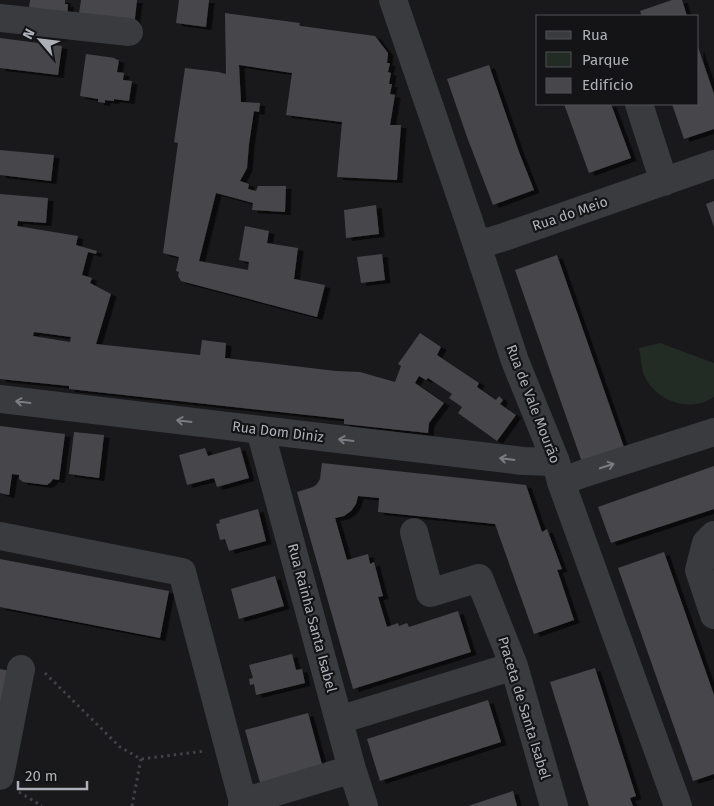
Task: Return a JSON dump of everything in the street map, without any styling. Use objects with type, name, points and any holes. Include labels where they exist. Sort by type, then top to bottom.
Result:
[{"type":"street","name":"Rua de Vale Mourão","points":[[386,1],[466,212],[515,360],[558,472],[678,806]]},
{"type":"street","points":[[0,18],[129,32]]},
{"type":"street","points":[[639,105],[664,182]]},
{"type":"street","name":"Rua do Meio","points":[[476,245],[714,164]]},
{"type":"street","name":"Rua Dom Diniz","points":[[0,400],[523,461],[558,472],[582,474],[714,432]]},
{"type":"street","name":"Rua Rainha Santa Isabel","points":[[260,430],[352,770],[364,806]]},
{"type":"street","name":"Praceta de Santa Isabel","points":[[414,532],[430,593],[479,578],[514,666],[554,806]]},
{"type":"street","points":[[714,535],[706,543],[699,570],[714,615]]},
{"type":"street","points":[[0,536],[182,572],[242,804],[352,770]]},
{"type":"street","points":[[339,720],[514,666]]},
{"type":"street","points":[[8,784],[21,669]]},
{"type":"path","points":[[21,669],[45,674],[120,747],[141,759],[229,748]]},
{"type":"path","points":[[132,806],[141,759]]},
{"type":"path","points":[[8,784],[42,806]]},
{"type":"green space","points":[[660,343],[714,363],[714,397],[698,404],[681,404],[667,399],[650,385],[644,376],[639,348]]},
{"type":"building","points":[[30,0],[65,0],[65,4],[68,4],[67,19],[28,14]]},
{"type":"building","points":[[81,0],[137,0],[134,27],[78,20]]},
{"type":"building","points":[[179,0],[209,0],[206,27],[176,23]]},
{"type":"building","points":[[672,0],[682,0],[687,15],[642,15],[640,11]]},
{"type":"building","points":[[225,13],[375,36],[388,53],[387,63],[390,63],[388,72],[391,73],[389,84],[392,84],[390,94],[395,95],[390,125],[401,125],[397,180],[337,177],[342,122],[286,115],[292,73],[239,65],[241,102],[260,103],[259,112],[254,111],[247,168],[240,181],[249,184],[248,189],[256,191],[258,186],[286,186],[285,212],[252,210],[253,203],[216,193],[199,261],[248,270],[249,262],[239,260],[245,226],[269,231],[267,243],[298,248],[294,279],[325,285],[317,317],[181,281],[178,276],[179,272],[176,271],[179,257],[163,253],[178,143],[174,142],[185,68],[226,74]]},
{"type":"building","points":[[0,38],[62,46],[58,75],[0,68]]},
{"type":"building","points":[[699,50],[714,94],[714,129],[684,139],[672,105],[699,105]]},
{"type":"building","points":[[86,54],[119,60],[117,72],[124,73],[123,80],[132,81],[129,101],[114,99],[114,101],[105,100],[105,103],[98,102],[98,99],[80,96]]},
{"type":"building","points":[[489,65],[534,190],[493,205],[447,79]]},
{"type":"building","points":[[564,105],[611,105],[631,158],[589,173]]},
{"type":"building","points":[[0,150],[54,155],[51,181],[0,175]]},
{"type":"building","points":[[0,194],[48,198],[46,223],[18,221],[17,226],[78,236],[76,245],[97,251],[96,254],[88,252],[82,275],[92,278],[90,283],[111,294],[96,344],[200,355],[202,340],[226,343],[225,358],[360,372],[395,382],[401,366],[398,364],[420,333],[441,347],[437,355],[479,383],[477,387],[496,400],[499,396],[503,400],[500,404],[516,415],[497,441],[458,413],[462,407],[449,398],[452,394],[428,378],[426,380],[419,376],[415,383],[444,403],[429,423],[428,433],[344,424],[344,419],[69,389],[69,386],[0,379]],"holes":[[[34,332],[71,337],[70,342],[33,336]]]},
{"type":"building","points":[[714,201],[714,227],[706,204]]},
{"type":"building","points":[[376,205],[379,234],[346,238],[344,210]]},
{"type":"building","points":[[382,254],[385,280],[361,283],[357,257]]},
{"type":"building","points":[[557,255],[625,450],[583,465],[515,270]]},
{"type":"building","points":[[0,426],[65,434],[59,480],[53,479],[47,485],[23,482],[19,479],[19,475],[12,474],[9,495],[0,493]]},
{"type":"building","points":[[74,432],[104,435],[99,478],[69,474]]},
{"type":"building","points":[[240,447],[249,478],[217,487],[214,478],[187,485],[179,455],[205,448],[208,456]]},
{"type":"building","points":[[322,463],[526,485],[542,532],[547,529],[562,569],[557,570],[574,620],[534,634],[495,524],[378,512],[379,498],[358,496],[356,504],[351,511],[344,516],[335,518],[347,560],[368,554],[370,564],[374,562],[383,596],[378,597],[387,627],[398,623],[399,626],[407,623],[409,627],[458,611],[471,652],[353,689],[297,492],[317,484],[320,479]]},
{"type":"building","points":[[714,466],[714,509],[611,543],[598,507]]},
{"type":"building","points":[[258,509],[266,541],[229,551],[225,539],[220,540],[216,524],[220,523],[219,520]]},
{"type":"building","points":[[664,552],[714,695],[714,774],[693,781],[618,568]]},
{"type":"building","points":[[0,559],[169,591],[160,638],[0,607]]},
{"type":"building","points":[[275,576],[284,606],[239,619],[231,589]]},
{"type":"building","points":[[292,654],[296,670],[302,669],[305,683],[256,695],[254,684],[250,685],[249,679],[253,678],[249,665]]},
{"type":"building","points":[[595,668],[636,796],[630,798],[633,806],[589,806],[550,682]]},
{"type":"building","points":[[0,669],[15,672],[0,741]]},
{"type":"building","points":[[488,700],[501,742],[380,781],[367,739]]},
{"type":"building","points":[[308,713],[323,768],[261,786],[245,730]]},
{"type":"building","points":[[513,791],[517,806],[468,806]]}]
